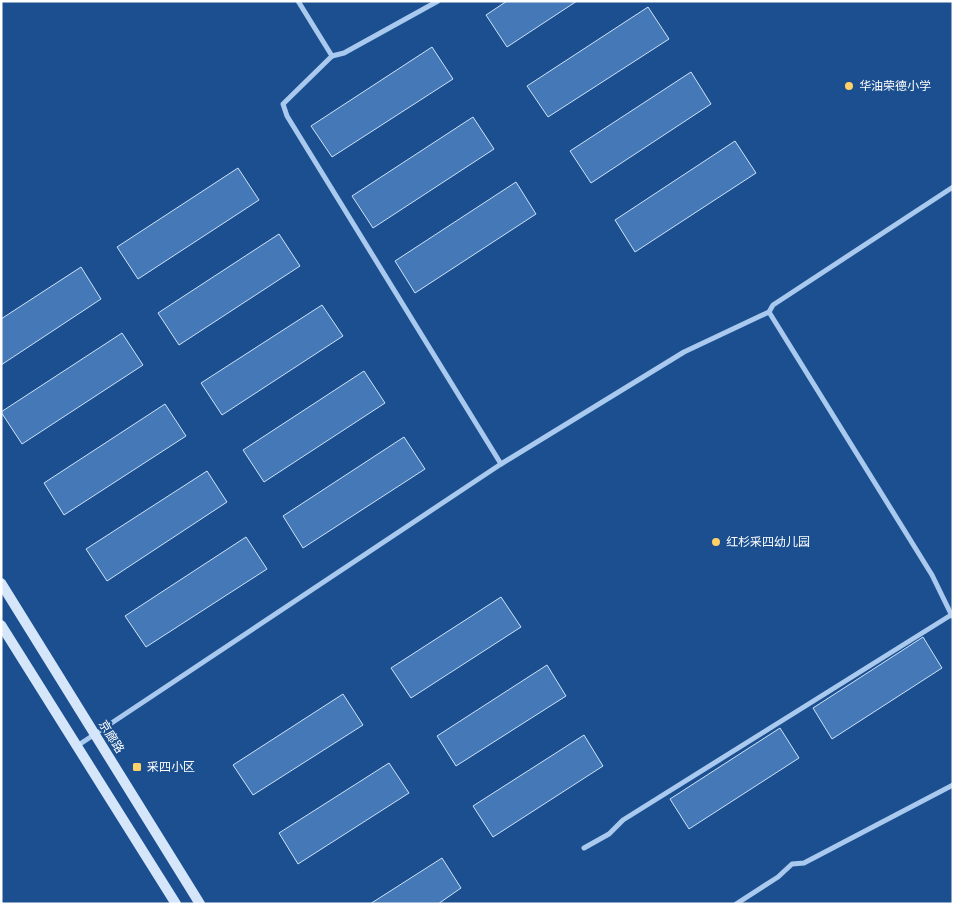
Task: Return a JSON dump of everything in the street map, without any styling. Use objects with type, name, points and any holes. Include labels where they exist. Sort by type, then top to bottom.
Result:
[{"type":"street","points":[[298,1],[332,56]]},
{"type":"street","points":[[438,1],[344,53],[332,56],[283,104],[287,116],[500,464]]},
{"type":"street","points":[[77,746],[500,464],[684,352],[769,312],[773,305],[953,187]]},
{"type":"street","points":[[584,848],[609,834],[623,820],[952,615],[932,575],[769,312]]},
{"type":"street","name":"京廊路","points":[[1,583],[200,904]]},
{"type":"street","points":[[1,626],[176,904]]},
{"type":"street","points":[[736,904],[778,877],[792,864],[804,863],[953,785]]},
{"type":"building","points":[[507,1],[577,1],[507,47],[486,15]]},
{"type":"building","points":[[648,7],[669,39],[548,117],[527,86]]},
{"type":"building","points":[[432,47],[453,79],[332,157],[311,126]]},
{"type":"building","points":[[691,72],[711,104],[591,183],[570,151]]},
{"type":"building","points":[[473,117],[494,149],[373,228],[352,196]]},
{"type":"building","points":[[735,141],[756,173],[635,252],[615,220]]},
{"type":"building","points":[[238,168],[259,200],[138,279],[117,247]]},
{"type":"building","points":[[516,182],[536,214],[415,293],[395,261]]},
{"type":"building","points":[[279,234],[300,266],[179,345],[158,313]]},
{"type":"building","points":[[81,267],[101,299],[1,365],[1,319]]},
{"type":"building","points":[[322,305],[343,336],[222,415],[201,383]]},
{"type":"building","points":[[122,333],[143,365],[22,444],[1,412]]},
{"type":"building","points":[[364,371],[385,403],[264,482],[243,450]]},
{"type":"building","points":[[165,404],[186,436],[64,515],[44,483]]},
{"type":"building","points":[[404,437],[425,469],[303,548],[283,516]]},
{"type":"building","points":[[207,471],[227,502],[107,581],[86,549]]},
{"type":"building","points":[[246,537],[267,569],[146,647],[125,616]]},
{"type":"building","points":[[501,597],[521,627],[411,698],[391,668]]},
{"type":"building","points":[[923,637],[942,668],[832,739],[813,708]]},
{"type":"building","points":[[547,665],[566,696],[456,766],[437,736]]},
{"type":"building","points":[[343,694],[363,725],[253,795],[233,765]]},
{"type":"building","points":[[780,728],[799,758],[689,829],[670,799]]},
{"type":"building","points":[[584,735],[603,766],[493,837],[473,806]]},
{"type":"building","points":[[389,763],[409,793],[298,864],[279,833]]},
{"type":"building","points":[[442,858],[461,888],[438,904],[370,904]]},
{"type":"place","name":"华油荣德小学","points":[[849,86]]},
{"type":"place","name":"红杉采四幼儿园","points":[[716,542]]},
{"type":"place","name":"采四小区","points":[[137,767]]}]
